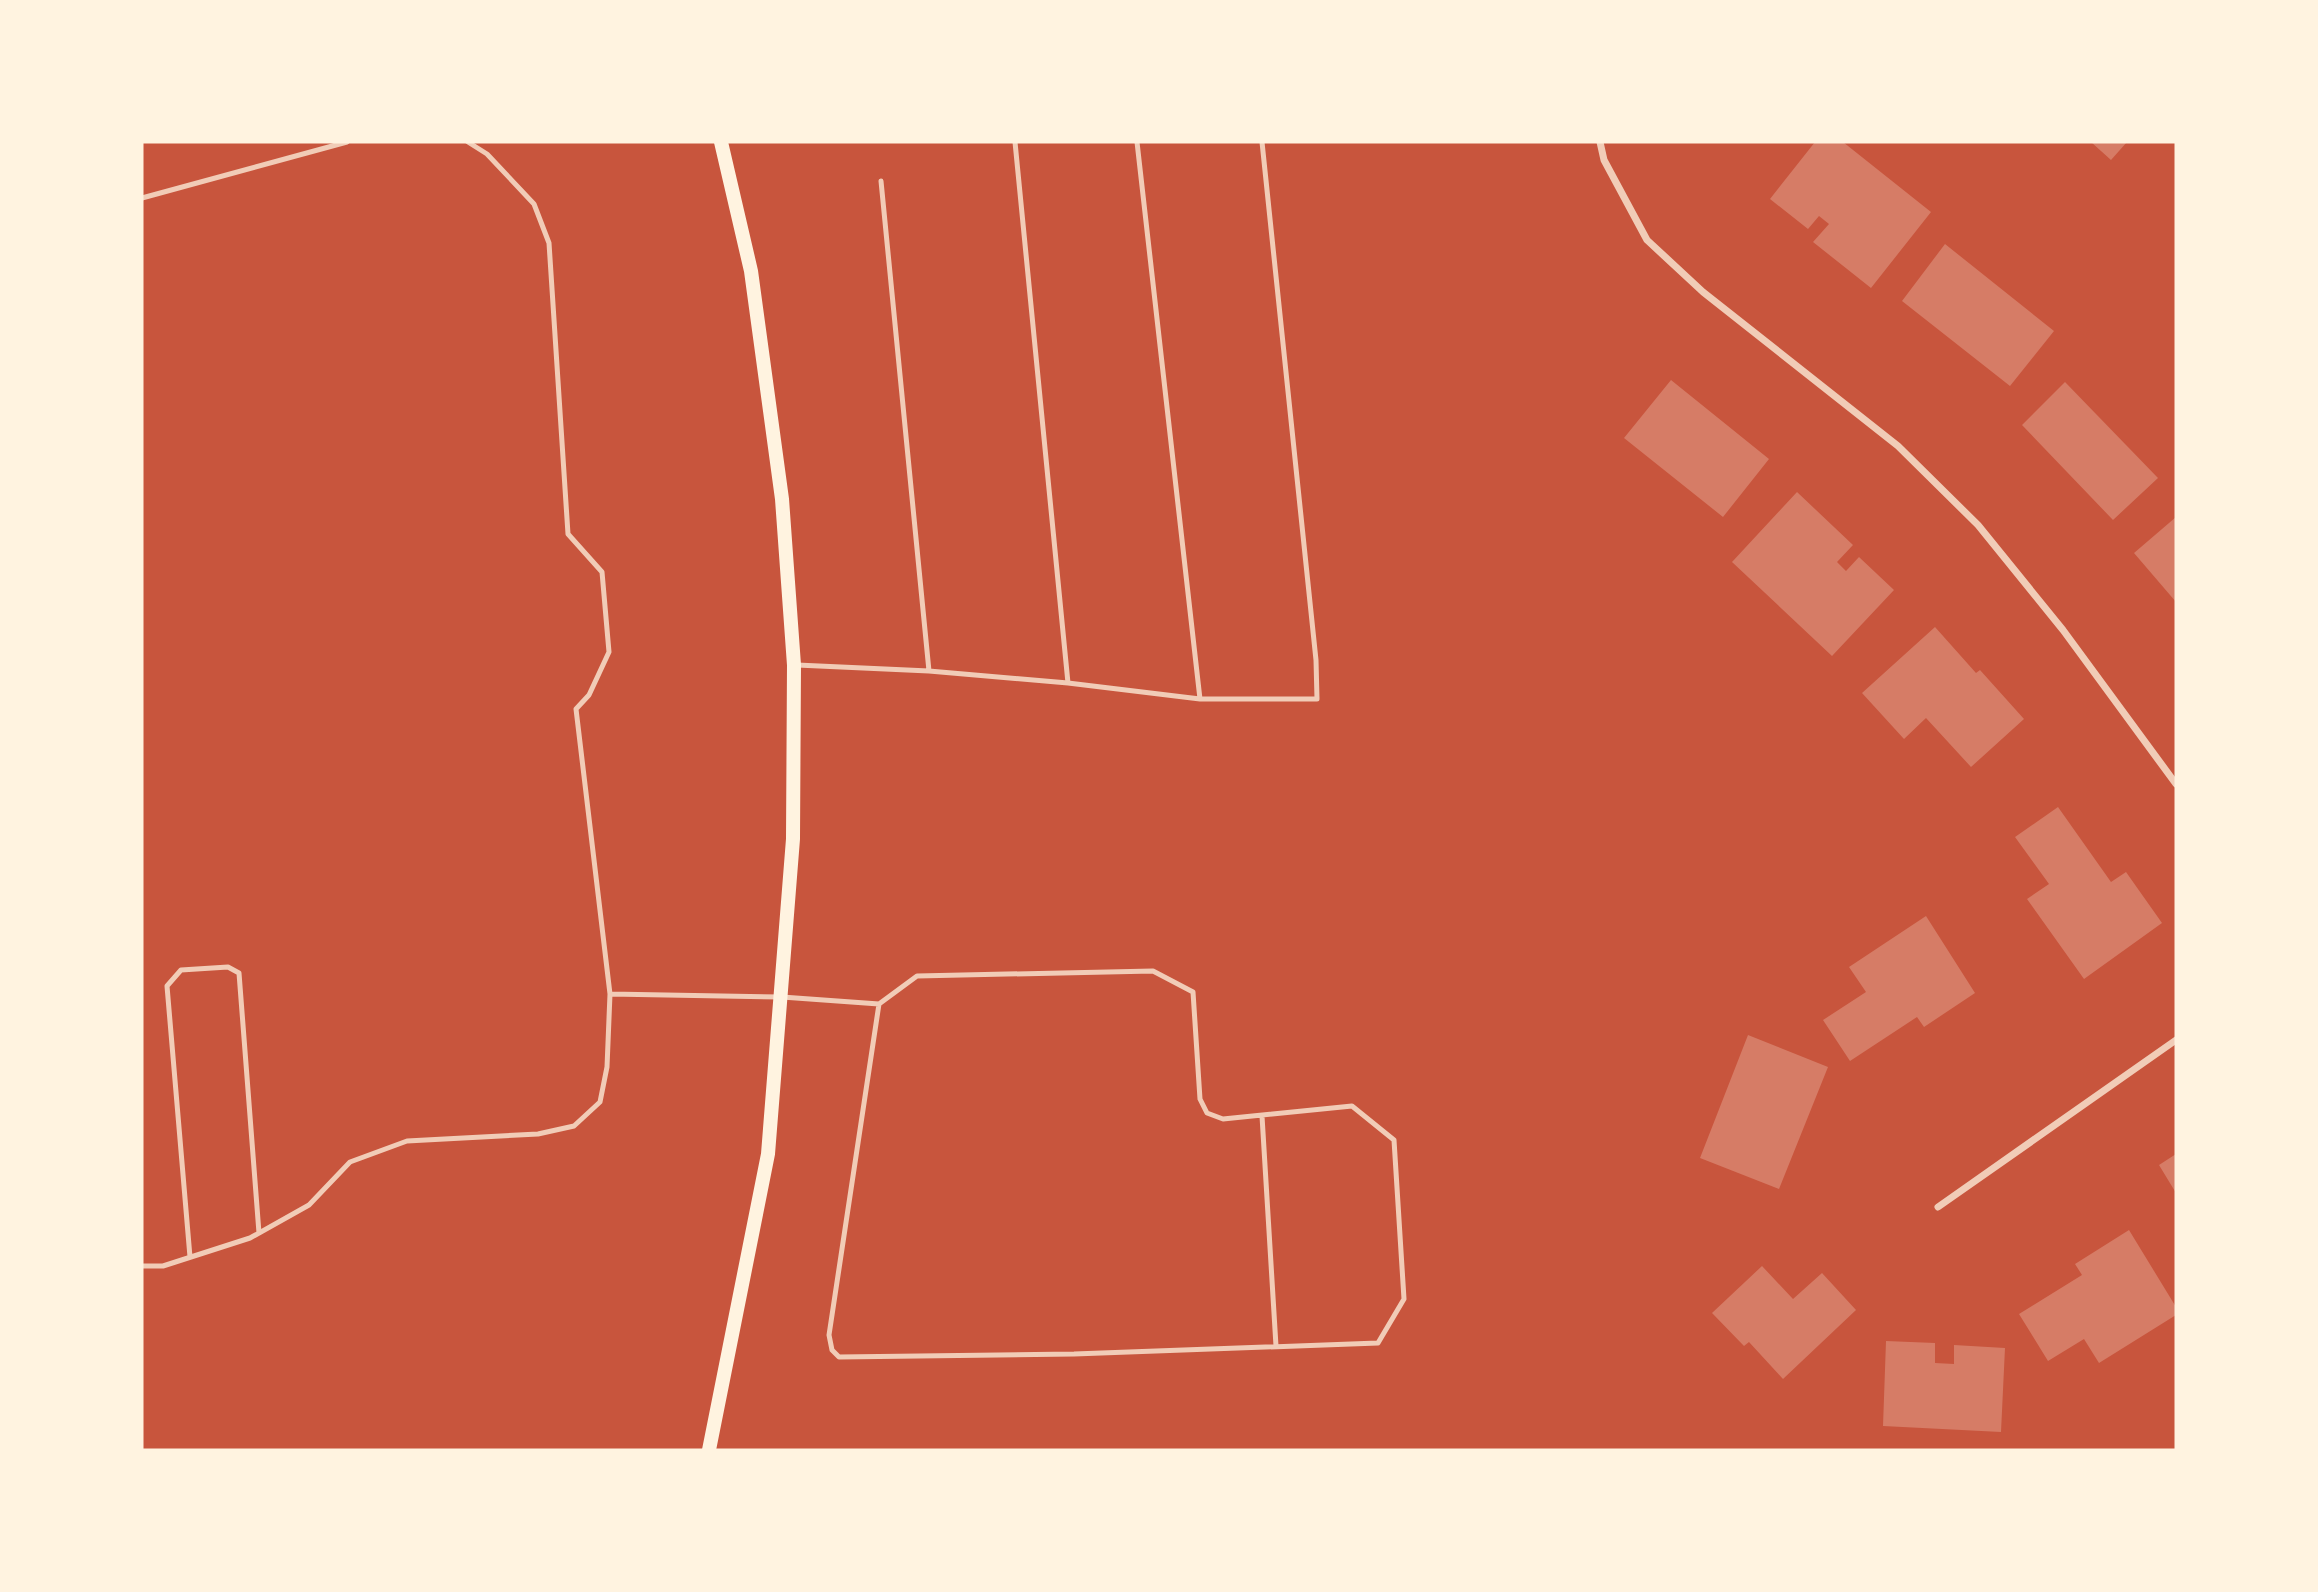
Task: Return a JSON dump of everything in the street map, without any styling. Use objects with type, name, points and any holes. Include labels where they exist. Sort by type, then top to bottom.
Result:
[{"type":"main road","points":[[709,1450],[768,1154],[793,839],[794,665],[782,499],[753,285],[721,142]]},
{"type":"street","points":[[1600,142],[1604,160],[1647,240],[1703,292],[1898,446],[1978,525],[2063,630],[2176,785]]},
{"type":"street","points":[[1938,1207],[2176,1040]]},
{"type":"lane","points":[[142,198],[347,142]]},
{"type":"lane","points":[[142,1266],[163,1266],[250,1238],[309,1205],[350,1162],[407,1141],[538,1134],[574,1126],[600,1102],[607,1067],[610,994],[576,709],[589,695],[609,652],[602,572],[568,534],[549,243],[534,204],[487,154],[468,142]]},
{"type":"lane","points":[[1015,142],[1068,683]]},
{"type":"lane","points":[[1137,142],[1200,699]]},
{"type":"lane","points":[[794,665],[929,671],[1068,683],[1200,699],[1317,699],[1316,660],[1262,142]]},
{"type":"lane","points":[[881,181],[929,671]]},
{"type":"lane","points":[[190,1257],[167,986],[181,970],[228,967],[239,973],[259,1233]]},
{"type":"lane","points":[[610,994],[782,997],[879,1004],[917,976],[1153,971],[1193,992],[1200,1099],[1207,1114],[1223,1119],[1352,1106],[1394,1140],[1404,1299],[1378,1343],[1060,1354],[839,1357],[832,1350],[830,1335],[879,1004]]},
{"type":"lane","points":[[1262,1116],[1276,1346]]},
{"type":"building","points":[[1815,142],[1843,142],[1931,212],[1871,288],[1813,242],[1829,224],[1819,216],[1808,229],[1770,199]]},
{"type":"building","points":[[2091,142],[2127,142],[2111,160]]},
{"type":"building","points":[[1945,244],[2054,331],[2010,386],[1902,301]]},
{"type":"building","points":[[1671,380],[1769,459],[1723,517],[1624,438]]},
{"type":"building","points":[[2065,382],[2158,478],[2113,520],[2022,425]]},
{"type":"building","points":[[1797,492],[1853,545],[1837,562],[1846,571],[1859,557],[1894,590],[1832,656],[1732,562]]},
{"type":"building","points":[[2176,517],[2176,602],[2134,553]]},
{"type":"building","points":[[1935,627],[1976,673],[1980,670],[2024,719],[1971,767],[1926,718],[1904,739],[1862,693]]},
{"type":"building","points":[[2058,807],[2111,882],[2126,872],[2162,923],[2084,979],[2027,899],[2049,884],[2015,837]]},
{"type":"building","points":[[1926,916],[1975,993],[1924,1027],[1917,1017],[1850,1061],[1823,1020],[1866,992],[1849,967]]},
{"type":"building","points":[[1748,1035],[1828,1067],[1779,1189],[1700,1158]]},
{"type":"building","points":[[2176,1154],[2176,1193],[2159,1165]]},
{"type":"building","points":[[2129,1230],[2176,1307],[2176,1315],[2099,1363],[2084,1339],[2048,1361],[2019,1314],[2082,1275],[2075,1264]]},
{"type":"building","points":[[1762,1266],[1793,1299],[1822,1273],[1856,1310],[1783,1379],[1749,1342],[1744,1346],[1712,1313]]},
{"type":"building","points":[[1886,1341],[1935,1343],[1935,1363],[1954,1364],[1954,1345],[2005,1348],[2001,1432],[1883,1426]]}]
